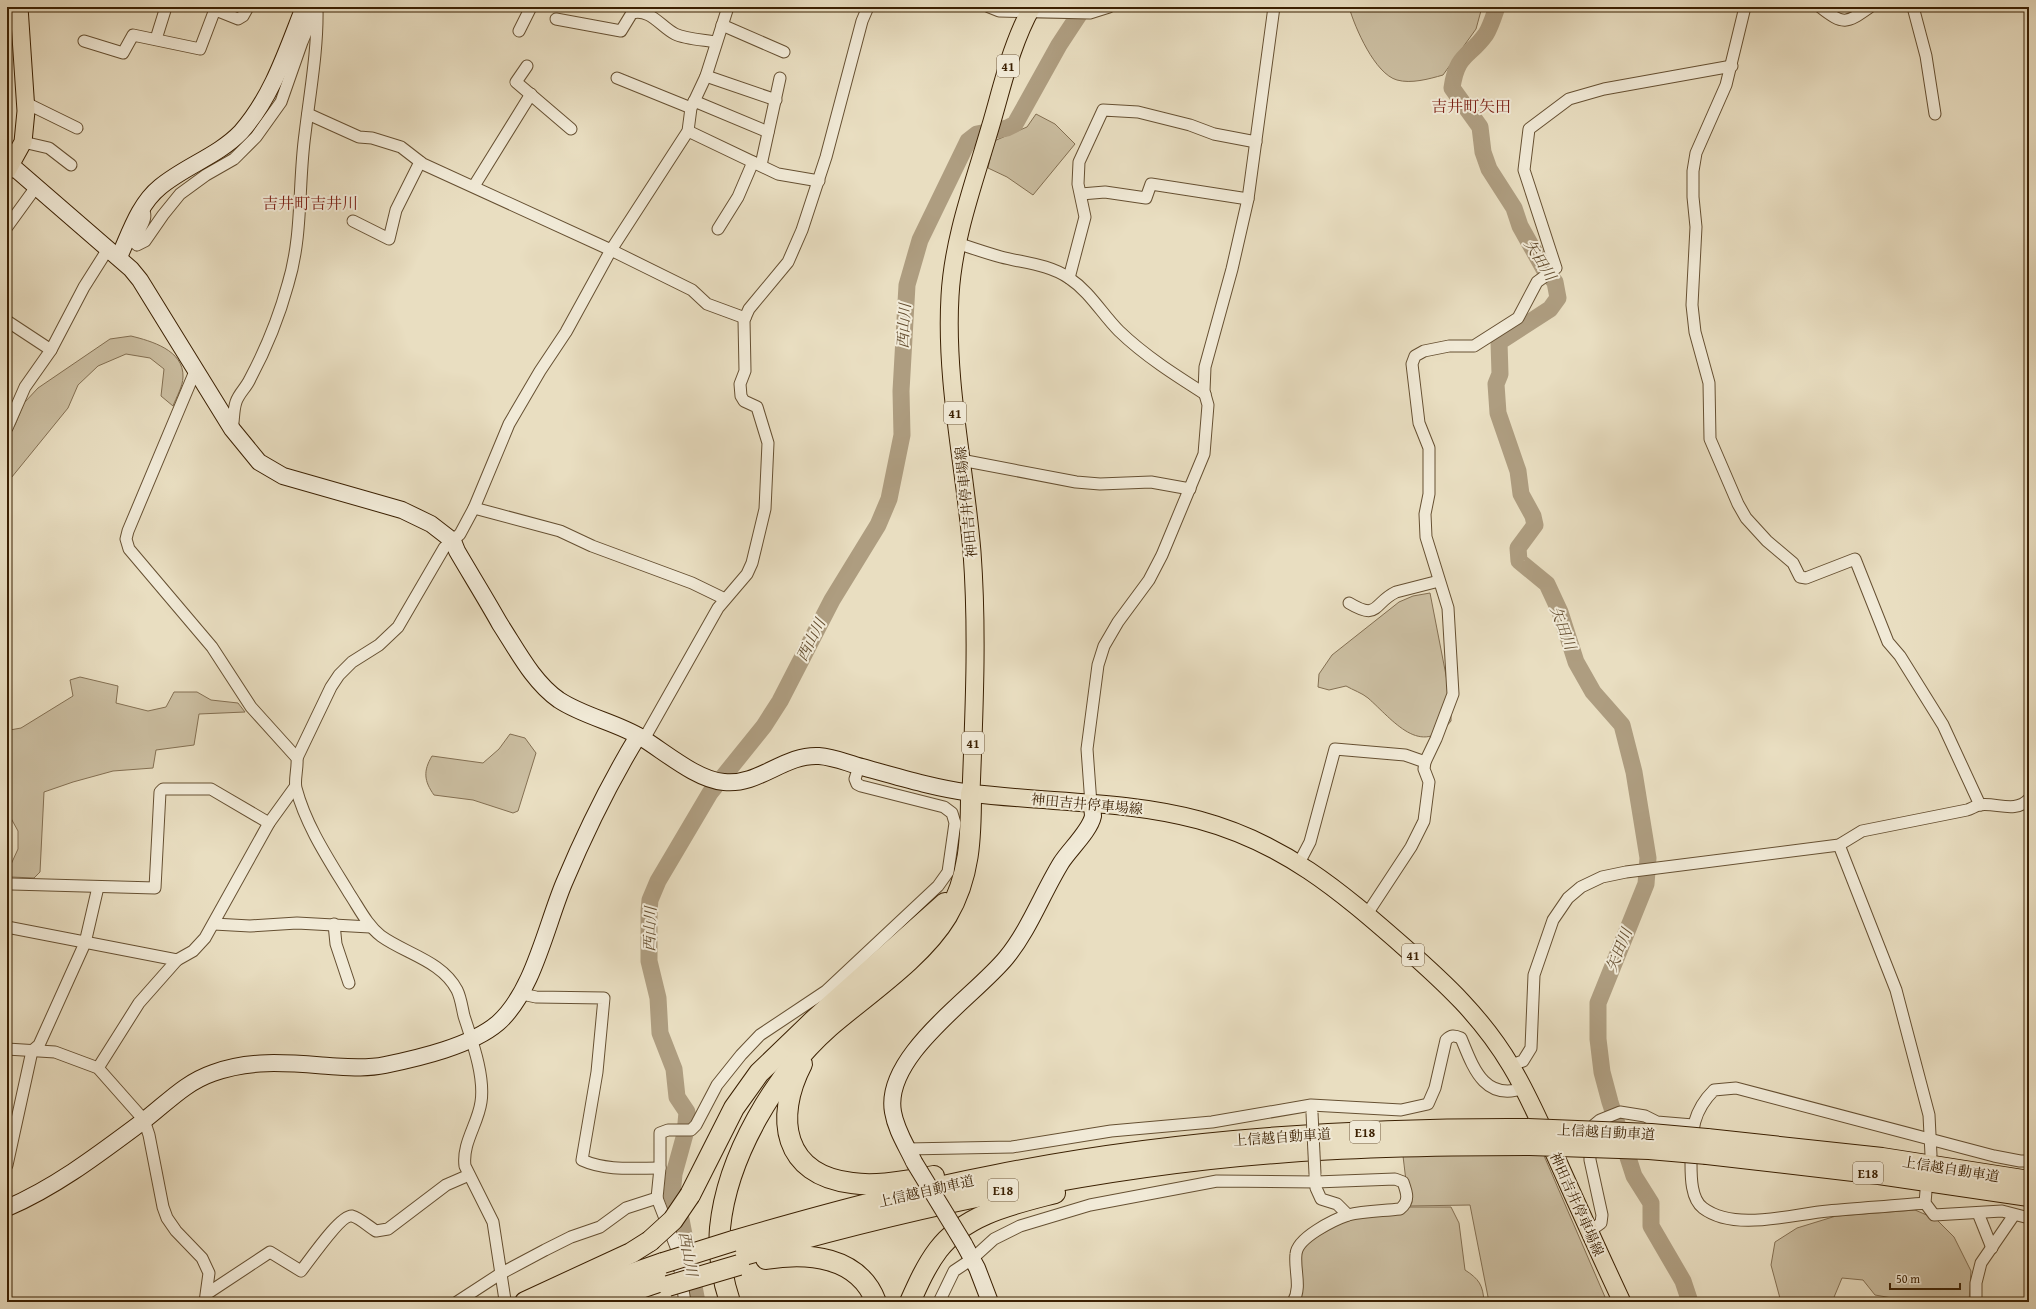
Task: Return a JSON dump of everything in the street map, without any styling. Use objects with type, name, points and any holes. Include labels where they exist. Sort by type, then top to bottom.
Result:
[{"type":"highway","points":[[730,1302],[721,1266],[720,1228],[723,1206],[735,1165],[755,1123],[780,1082],[812,1044],[828,1028],[860,1003],[927,942],[947,915],[960,890],[965,874],[970,848],[971,793]]},
{"type":"highway","points":[[525,1302],[631,1253],[650,1241],[673,1220],[690,1195],[734,1108],[759,1073],[796,1037],[937,911],[951,897],[965,874]]},
{"type":"highway","points":[[828,1028],[806,1058],[798,1072],[789,1102],[787,1117],[792,1144],[798,1156],[807,1166],[819,1175],[835,1180],[853,1184],[887,1182],[1145,1146],[1202,1144]]},
{"type":"highway","points":[[717,1302],[711,1279],[707,1241],[708,1223],[717,1182],[732,1142],[744,1119],[796,1037]]},
{"type":"highway","name":"上信越自動車道","points":[[736,1254],[858,1206],[997,1175],[1066,1162],[1202,1144],[1341,1133],[1467,1129],[1529,1137]]},
{"type":"highway","name":"上信越自動車道","points":[[600,1302],[666,1276],[736,1254],[862,1222],[1000,1191],[1136,1168],[1275,1153],[1406,1146],[1529,1137],[1651,1134],[1882,1158],[2029,1180]]},
{"type":"highway","name":"上信越自動車道","points":[[1702,1139],[1879,1174],[2029,1196]]},
{"type":"highway","points":[[910,1302],[929,1263],[949,1238],[962,1227],[997,1210],[1073,1189],[1137,1175],[1275,1153]]},
{"type":"highway","points":[[736,1254],[821,1257],[838,1262],[854,1272],[865,1282],[876,1302]]},
{"type":"highway","points":[[620,1302],[666,1276]]},
{"type":"highway","name":"上信越自動車道","points":[[552,1302],[666,1276]]},
{"type":"main road","points":[[9,168],[23,142],[26,103],[19,7]]},
{"type":"main road","name":"神田吉井停車場線","points":[[1031,9],[1010,58],[957,243],[950,296],[949,342],[951,376],[972,550],[976,615],[976,661],[971,793],[1166,812],[1198,820],[1256,840],[1299,863],[1324,880],[1367,914],[1460,998],[1496,1042],[1524,1088],[1622,1302]]},
{"type":"street","points":[[156,39],[166,7]]},
{"type":"street","points":[[84,41],[123,53],[133,35],[200,49],[214,12],[218,11],[238,19],[243,16],[248,7]]},
{"type":"street","points":[[7,428],[25,386],[51,350],[84,287],[113,253],[142,208],[159,187],[218,150],[240,132],[258,110],[272,85],[304,7]]},
{"type":"street","points":[[142,208],[145,215],[143,224],[135,238],[134,242],[137,245],[145,241],[180,194],[206,175],[234,159],[252,142],[281,102],[302,42],[317,7]]},
{"type":"street","points":[[232,429],[236,402],[240,392],[249,381],[272,332],[288,283],[297,245],[304,133],[308,114],[317,22],[317,7]]},
{"type":"street","points":[[519,31],[531,7]]},
{"type":"street","points":[[98,1068],[139,1003],[177,960],[193,951],[214,924],[269,823],[295,787],[298,767],[297,758],[331,687],[339,675],[352,662],[389,638],[398,627],[444,548],[460,534],[474,508],[509,424],[540,371],[566,332],[611,250],[688,131],[693,105],[706,76],[728,7]]},
{"type":"street","points":[[7,1208],[34,1196],[87,1162],[144,1120],[183,1087],[197,1080],[232,1066],[263,1062],[352,1068],[376,1067],[420,1057],[472,1040],[498,1023],[522,994],[564,883],[618,770],[641,737],[724,599],[747,574],[752,564],[765,509],[768,438],[757,407],[744,401],[740,390],[740,384],[745,371],[745,318],[749,309],[788,262],[802,230],[819,181],[862,21],[868,7]]},
{"type":"street","points":[[988,7],[999,11],[1031,9],[1090,13],[1109,7]]},
{"type":"street","points":[[990,1302],[964,1244],[898,1132],[892,1111],[893,1094],[903,1067],[932,1031],[1006,958],[1024,931],[1061,863],[1087,828],[1093,816],[1087,748],[1098,665],[1104,646],[1118,622],[1149,580],[1162,555],[1190,489],[1205,448],[1208,405],[1204,394],[1205,367],[1232,269],[1248,198],[1274,7]]},
{"type":"street","points":[[1745,7],[1732,66],[1726,85],[1700,141],[1693,171],[1693,197],[1696,227],[1692,305],[1695,332],[1709,383],[1710,439],[1738,504],[1746,518],[1767,541],[1793,563],[1800,577],[1806,578],[1855,559],[1888,642],[1900,656],[1943,725],[1980,805]]},
{"type":"street","points":[[1820,7],[1845,22],[1851,20],[1870,7]]},
{"type":"street","points":[[1913,7],[1926,56],[1935,114]]},
{"type":"street","points":[[556,19],[621,31],[632,13],[638,11],[655,18],[676,34],[716,42]]},
{"type":"street","points":[[722,26],[784,52]]},
{"type":"street","points":[[527,66],[516,82],[571,129]]},
{"type":"street","points":[[1367,914],[1411,847],[1424,821],[1429,782],[1424,769],[1425,762],[1436,739],[1453,694],[1448,608],[1426,537],[1425,514],[1429,494],[1429,448],[1418,422],[1412,364],[1415,356],[1424,351],[1449,346],[1474,346],[1518,318],[1537,282],[1556,268],[1524,170],[1529,129],[1569,99],[1604,89],[1732,66]]},
{"type":"street","points":[[706,76],[776,100]]},
{"type":"street","points":[[617,78],[768,132]]},
{"type":"street","points":[[718,229],[757,163],[768,132],[780,78]]},
{"type":"street","points":[[474,186],[531,94]]},
{"type":"street","points":[[26,103],[78,128]]},
{"type":"street","points":[[1069,278],[1085,217],[1078,184],[1079,162],[1103,110],[1138,112],[1190,125],[1214,134],[1256,142]]},
{"type":"street","points":[[308,114],[359,137],[372,138],[401,147],[420,162],[611,250],[692,290],[707,304],[745,318]]},
{"type":"street","points":[[688,131],[778,174],[819,181]]},
{"type":"street","points":[[23,142],[49,148],[71,165]]},
{"type":"street","points":[[353,221],[389,239],[396,210],[420,162]]},
{"type":"street","points":[[9,168],[36,187],[113,253],[140,280],[232,429],[259,462],[272,470],[296,480],[402,510],[431,524],[453,541],[457,551],[520,656],[542,685],[559,700],[578,711],[641,737],[718,781],[738,782],[754,778],[792,759],[806,756],[842,760],[859,766],[955,791],[971,793]]},
{"type":"street","points":[[1081,194],[1105,192],[1146,198],[1152,184],[1248,198]]},
{"type":"street","points":[[7,227],[36,187]]},
{"type":"street","points":[[957,243],[1000,257],[1050,268],[1069,278],[1084,290],[1118,330],[1139,349],[1204,394]]},
{"type":"street","points":[[7,322],[51,350]]},
{"type":"street","points":[[196,369],[126,539],[129,549],[134,556],[212,647],[251,707],[297,758]]},
{"type":"street","points":[[961,460],[1076,482],[1100,484],[1151,482],[1190,489]]},
{"type":"street","points":[[474,508],[560,531],[592,546],[692,583],[724,599]]},
{"type":"street","points":[[1349,603],[1363,611],[1375,609],[1390,595],[1396,592],[1439,581]]},
{"type":"street","points":[[1299,863],[1310,842],[1335,749],[1405,755],[1425,762]]},
{"type":"street","points":[[685,1302],[676,1247],[657,1198],[660,1168],[660,1133],[668,1130],[691,1130],[718,1085],[741,1055],[760,1035],[826,991],[938,886],[948,872],[955,824],[949,809],[861,786],[857,784],[855,779],[859,766]]},
{"type":"street","points":[[295,787],[309,823],[324,852],[370,927],[393,944],[433,966],[448,979],[457,990],[472,1040],[482,1087],[481,1102],[464,1157],[469,1175],[493,1222],[505,1300]]},
{"type":"street","points":[[12,884],[155,888],[160,792],[163,789],[211,789],[269,823]]},
{"type":"street","points":[[1511,1065],[1523,1061],[1531,1048],[1534,975],[1553,920],[1568,898],[1581,887],[1602,877],[1626,872],[1839,844],[1862,831],[1967,810],[1980,805],[2006,808],[2025,804],[2029,799]]},
{"type":"street","points":[[1839,844],[1896,990],[1929,1115],[1931,1155]]},
{"type":"street","points":[[7,1165],[32,1051],[39,1046],[85,943],[98,887]]},
{"type":"street","points":[[214,924],[250,926],[297,923],[370,927]]},
{"type":"street","points":[[334,924],[336,944],[350,983]]},
{"type":"street","points":[[7,927],[177,960]]},
{"type":"street","points":[[522,994],[536,996],[604,998],[597,1072],[582,1160],[594,1165],[608,1168],[660,1168]]},
{"type":"street","points":[[911,1155],[1012,1146],[1111,1131],[1212,1122],[1311,1109],[1401,1110],[1416,1108],[1428,1104],[1435,1088],[1446,1040],[1450,1036],[1461,1038],[1471,1064],[1482,1080],[1491,1087],[1504,1091],[1524,1088]]},
{"type":"street","points":[[7,1049],[55,1052],[98,1068],[144,1120],[167,1218],[176,1231],[202,1258],[209,1273],[207,1297]]},
{"type":"street","points":[[1925,1203],[1827,1211],[1769,1220],[1732,1219],[1717,1216],[1702,1207],[1693,1192],[1691,1175],[1702,1139],[1704,1100],[1714,1090],[1736,1088],[1931,1140],[2007,1158],[2029,1161]]},
{"type":"street","points":[[1311,1109],[1315,1178],[1318,1194],[1321,1199],[1337,1204],[1348,1215]]},
{"type":"street","points":[[1590,1231],[1601,1223],[1602,1215],[1590,1160],[1590,1133],[1594,1124],[1620,1112],[1645,1116],[1702,1139]]},
{"type":"street","points":[[207,1297],[270,1252],[301,1271],[336,1226],[346,1217],[352,1216],[376,1231],[388,1229],[446,1185],[469,1175]]},
{"type":"street","points":[[939,1302],[954,1271],[972,1259],[994,1239],[1020,1226],[1090,1205],[1217,1181],[1315,1178],[1395,1179],[1403,1182],[1407,1199],[1405,1205],[1400,1209],[1348,1215],[1312,1234],[1299,1244],[1296,1254],[1298,1286],[1293,1302]]},
{"type":"street","points":[[1926,1191],[1925,1203],[1934,1215],[2002,1211],[2029,1218]]},
{"type":"street","points":[[457,1302],[500,1274],[571,1237],[600,1227],[626,1208],[657,1198]]},
{"type":"street","points":[[1978,1213],[1992,1248]]},
{"type":"street","points":[[1976,1302],[1976,1283],[1981,1263],[2014,1215]]},
{"type":"shaded area","points":[[1349,7],[1482,7],[1476,29],[1443,75],[1414,81],[1402,81],[1389,76],[1374,60],[1361,38]]},
{"type":"shaded area","points":[[1036,114],[1055,124],[1075,144],[1033,195],[1007,177],[988,168],[994,141],[1027,127]]},
{"type":"shaded area","points":[[131,336],[165,348],[178,360],[182,368],[183,381],[173,406],[161,396],[164,369],[150,358],[126,354],[98,366],[78,385],[68,408],[7,483],[7,437],[15,425],[24,403],[38,388],[110,339]]},
{"type":"shaded area","points":[[1430,593],[1451,701],[1451,721],[1440,732],[1429,737],[1418,736],[1397,725],[1366,696],[1346,686],[1329,690],[1318,687],[1319,674],[1332,655],[1399,602],[1413,596]]},
{"type":"shaded area","points":[[80,677],[118,686],[116,703],[148,711],[166,707],[174,692],[197,692],[211,700],[238,703],[245,712],[199,714],[194,745],[156,750],[153,768],[113,771],[44,792],[40,872],[34,878],[11,877],[7,873],[18,849],[18,831],[7,811],[7,737],[10,730],[21,728],[73,696],[70,680]]},
{"type":"shaded area","points":[[510,734],[525,738],[536,753],[518,811],[513,813],[473,800],[434,795],[428,785],[426,776],[427,766],[432,756],[483,763],[499,749]]},
{"type":"shaded area","points":[[1542,1151],[1605,1297],[1605,1302],[1489,1302],[1470,1205],[1409,1206],[1403,1156]]},
{"type":"shaded area","points":[[1406,1207],[1451,1207],[1459,1223],[1465,1270],[1474,1276],[1479,1283],[1483,1291],[1484,1302],[1296,1302],[1300,1252],[1303,1245],[1349,1218]]},
{"type":"shaded area","points":[[1915,1210],[1936,1219],[1954,1237],[1971,1271],[1969,1302],[1926,1302],[1924,1300],[1915,1302],[1875,1295],[1863,1280],[1842,1278],[1832,1302],[1781,1302],[1771,1265],[1775,1242],[1797,1228],[1836,1216]]},
{"type":"waterway","name":"西山川","points":[[697,1302],[681,1219],[672,1196],[674,1174],[685,1134],[687,1112],[677,1097],[674,1069],[660,1033],[658,998],[649,961],[650,900],[658,881],[710,793],[764,726],[780,701],[832,600],[878,525],[889,499],[902,435],[901,391],[907,285],[920,240],[968,141],[977,134],[1007,128],[1015,124],[1059,45],[1084,7]]},
{"type":"waterway","name":"矢田川","points":[[1497,7],[1486,34],[1460,62],[1454,77],[1452,88],[1480,127],[1483,152],[1489,169],[1514,208],[1520,226],[1544,269],[1555,282],[1558,298],[1550,309],[1499,342],[1500,374],[1496,384],[1498,413],[1518,471],[1521,494],[1533,516],[1535,525],[1518,548],[1519,561],[1547,584],[1560,612],[1576,662],[1593,692],[1622,725],[1634,772],[1648,858],[1646,884],[1598,1003],[1598,1039],[1602,1072],[1610,1102],[1634,1176],[1651,1203],[1651,1226],[1683,1281],[1690,1302]]},
{"type":"district","name":"吉井町矢田","points":[[1471,106]]},
{"type":"district","name":"吉井町吉井川","points":[[310,203]]}]
